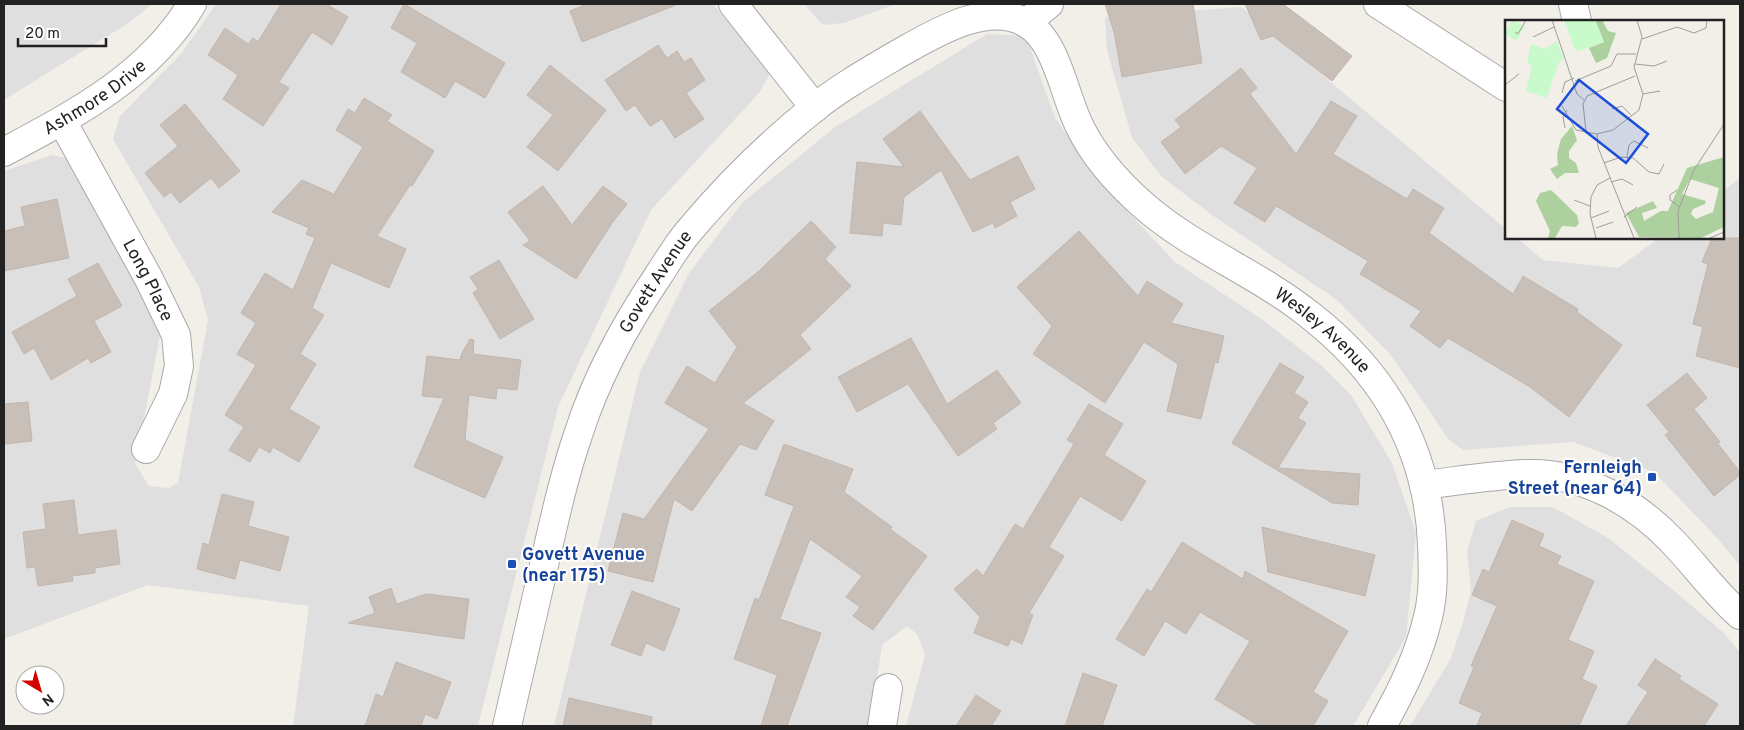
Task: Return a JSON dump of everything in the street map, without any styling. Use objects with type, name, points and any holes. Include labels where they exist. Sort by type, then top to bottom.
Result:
[{"type":"street","name":"Ashmore Drive","points":[[4,152],[62,121],[110,92],[163,43],[192,4]]},
{"type":"street","points":[[733,4],[815,108]]},
{"type":"street","points":[[1026,22],[1049,4]]},
{"type":"street","points":[[1378,4],[1505,86]]},
{"type":"street","points":[[1573,4],[1576,20]]},
{"type":"street","name":"Govett Avenue","points":[[507,726],[557,509],[579,431],[604,366],[641,302],[686,234],[750,165],[815,108],[869,71],[928,37],[973,18],[1001,14],[1026,22]]},
{"type":"street","name":"Wesley Avenue","points":[[1026,22],[1042,37],[1055,58],[1061,82],[1079,126],[1099,159],[1118,184],[1151,212],[1280,293],[1312,316],[1360,361],[1389,400],[1412,445],[1424,485],[1431,534],[1433,567],[1429,614],[1416,657],[1398,698],[1382,726]]},
{"type":"street","name":"Long Place","points":[[62,121],[149,279],[176,335],[179,366],[173,394],[146,449]]},
{"type":"street","points":[[1424,485],[1527,474],[1566,477],[1605,490],[1637,510],[1673,542],[1703,577],[1740,615]]},
{"type":"street","points":[[882,726],[888,688]]},
{"type":"shaded area","points":[[4,4],[152,4],[130,22],[4,100]]},
{"type":"shaded area","points":[[216,4],[713,4],[771,72],[760,92],[651,210],[558,407],[478,726],[293,726],[309,606],[148,585],[4,639],[4,171],[52,155],[76,160],[160,336],[135,464],[149,486],[169,488],[178,483],[208,320],[199,287],[113,139],[120,116],[181,54]]},
{"type":"shaded area","points":[[804,4],[896,4],[844,23],[823,25]]},
{"type":"shaded area","points":[[1241,7],[1505,228],[1505,239],[1518,239],[1543,260],[1618,268],[1658,239],[1724,239],[1724,190],[1740,178],[1740,566],[1719,540],[1654,472],[1573,442],[1463,450],[1448,439],[1389,353],[1337,300],[1212,215],[1161,176],[1132,138],[1107,50],[1105,17]]},
{"type":"shaded area","points":[[987,34],[1026,36],[1055,118],[1099,181],[1175,262],[1263,320],[1322,366],[1351,395],[1392,463],[1416,533],[1406,637],[1353,726],[906,726],[925,655],[917,634],[907,626],[882,645],[870,726],[554,726],[640,372],[689,273],[742,203],[835,127]]},
{"type":"shaded area","points":[[1510,507],[1553,507],[1608,538],[1725,634],[1740,653],[1740,726],[1410,726],[1450,660],[1462,626],[1471,591],[1467,551],[1476,521]]},
{"type":"building","points":[[281,4],[326,4],[348,17],[332,45],[312,32],[279,82],[289,88],[263,126],[223,99],[238,75],[208,55],[225,28],[248,44],[253,38],[258,42]]},
{"type":"building","points":[[404,4],[505,63],[485,98],[455,81],[445,98],[401,72],[417,43],[391,28]]},
{"type":"building","points":[[587,4],[676,5],[582,42],[570,11]]},
{"type":"building","points":[[1105,4],[1193,4],[1202,63],[1122,77],[1114,32]]},
{"type":"building","points":[[1245,4],[1283,4],[1352,56],[1332,81],[1273,36],[1261,40]]},
{"type":"building","points":[[658,45],[667,58],[677,51],[684,62],[691,58],[705,80],[686,93],[704,119],[675,138],[662,119],[650,126],[635,105],[626,111],[605,80]]},
{"type":"building","points":[[550,65],[606,110],[558,171],[527,147],[553,115],[527,95]]},
{"type":"building","points":[[1241,68],[1257,88],[1250,94],[1296,154],[1331,101],[1357,116],[1333,154],[1407,199],[1413,189],[1444,208],[1429,233],[1513,294],[1523,276],[1578,309],[1577,312],[1622,345],[1569,417],[1530,387],[1448,338],[1440,348],[1410,326],[1421,311],[1360,274],[1368,261],[1276,206],[1265,222],[1234,203],[1257,168],[1221,146],[1185,174],[1161,142],[1181,127],[1175,120]]},
{"type":"building","points":[[364,98],[392,115],[387,121],[434,151],[377,236],[406,249],[389,288],[331,263],[312,308],[324,315],[300,354],[316,364],[289,409],[320,427],[299,462],[273,447],[270,453],[259,447],[250,462],[229,450],[244,427],[225,415],[256,365],[237,354],[256,323],[241,313],[265,273],[293,290],[315,238],[306,234],[309,228],[272,212],[302,180],[334,194],[363,147],[336,130],[348,109],[355,113]]},
{"type":"building","points":[[185,104],[240,171],[219,188],[211,178],[180,203],[171,192],[164,197],[145,173],[178,146],[160,125]]},
{"type":"building","points":[[920,111],[970,180],[1018,156],[1035,189],[1010,202],[1017,216],[995,228],[993,223],[973,232],[941,170],[904,197],[901,225],[883,223],[882,236],[850,233],[857,162],[904,167],[883,139]]},
{"type":"building","points":[[543,186],[572,225],[603,186],[627,204],[612,223],[576,279],[523,245],[530,241],[508,212]]},
{"type":"building","points":[[57,199],[69,258],[4,271],[4,231],[25,226],[21,207]]},
{"type":"building","points":[[811,221],[836,247],[825,259],[851,286],[800,335],[811,349],[743,403],[774,421],[756,450],[740,444],[692,511],[674,499],[653,582],[608,571],[623,513],[644,519],[709,429],[665,403],[687,366],[715,383],[737,347],[709,311],[759,271]]},
{"type":"building","points":[[1079,231],[1138,296],[1147,281],[1183,304],[1171,323],[1224,336],[1218,363],[1215,362],[1201,419],[1167,411],[1178,364],[1144,342],[1105,403],[1033,354],[1052,326],[1017,287]]},
{"type":"building","points":[[1740,238],[1740,368],[1696,356],[1703,327],[1693,324],[1708,264],[1702,262],[1712,239]]},
{"type":"building","points":[[499,260],[534,319],[500,339],[473,293],[478,289],[470,277]]},
{"type":"building","points":[[98,263],[122,306],[94,321],[111,352],[91,363],[88,358],[51,380],[34,348],[24,354],[12,332],[77,296],[68,279]]},
{"type":"building","points":[[911,338],[947,404],[997,370],[1021,403],[993,423],[997,429],[958,456],[908,384],[857,412],[838,377]]},
{"type":"building","points":[[470,339],[474,340],[473,354],[521,360],[517,390],[497,388],[496,399],[469,395],[465,440],[503,457],[485,498],[414,467],[444,398],[422,396],[427,356],[460,360]]},
{"type":"building","points":[[1280,363],[1304,377],[1294,393],[1308,402],[1298,418],[1306,423],[1278,468],[1360,474],[1358,505],[1332,503],[1232,443]]},
{"type":"building","points":[[1687,373],[1707,398],[1694,409],[1720,442],[1718,444],[1740,472],[1740,475],[1714,496],[1665,435],[1669,432],[1647,405]]},
{"type":"building","points":[[28,402],[32,441],[4,444],[4,404]]},
{"type":"building","points":[[1089,404],[1123,424],[1104,455],[1146,481],[1122,521],[1080,496],[1049,547],[1064,556],[1029,613],[1033,615],[1022,644],[1011,639],[1008,646],[974,633],[980,617],[954,589],[977,569],[983,576],[1015,524],[1023,529],[1074,444],[1067,440]]},
{"type":"building","points":[[784,444],[853,469],[844,492],[892,527],[890,529],[927,556],[873,630],[853,616],[860,607],[846,597],[862,576],[810,539],[780,619],[821,633],[787,726],[761,726],[777,675],[734,659],[755,598],[759,600],[794,506],[765,495]]},
{"type":"building","points":[[222,494],[254,502],[248,526],[289,537],[280,571],[240,560],[235,579],[197,569],[203,543],[209,545]]},
{"type":"building","points":[[74,500],[78,535],[116,530],[120,564],[95,568],[95,573],[72,576],[73,581],[38,586],[35,567],[27,568],[23,532],[46,529],[43,504]]},
{"type":"building","points":[[1512,520],[1544,534],[1539,546],[1561,556],[1557,564],[1594,581],[1568,640],[1594,651],[1582,679],[1597,686],[1579,726],[1477,726],[1482,713],[1459,703],[1474,667],[1471,666],[1497,606],[1472,595],[1483,569],[1489,572]]},
{"type":"building","points":[[1262,527],[1375,555],[1365,596],[1268,572]]},
{"type":"building","points":[[1182,542],[1243,579],[1245,571],[1348,631],[1313,692],[1328,701],[1313,726],[1259,726],[1215,699],[1250,641],[1200,612],[1186,634],[1165,621],[1144,656],[1116,639],[1147,589],[1151,592]]},
{"type":"building","points":[[391,588],[397,604],[426,594],[469,599],[464,639],[348,623],[375,613],[369,597]]},
{"type":"building","points":[[632,591],[680,609],[664,651],[646,643],[641,656],[611,645]]},
{"type":"building","points":[[1655,659],[1681,676],[1679,679],[1718,704],[1704,726],[1626,726],[1648,692],[1638,685]]},
{"type":"building","points":[[396,662],[451,682],[437,719],[425,714],[421,726],[365,726],[376,694],[383,697]]},
{"type":"building","points":[[1083,673],[1117,685],[1102,726],[1065,726]]},
{"type":"building","points":[[976,695],[1001,711],[991,726],[956,726]]},
{"type":"building","points":[[569,698],[652,717],[651,726],[563,726]]},
{"type":"place","name":"Fernleigh Street (near 64)","points":[[1652,477]]},
{"type":"place","name":"Govett Avenue (near 175)","points":[[512,564]]}]
